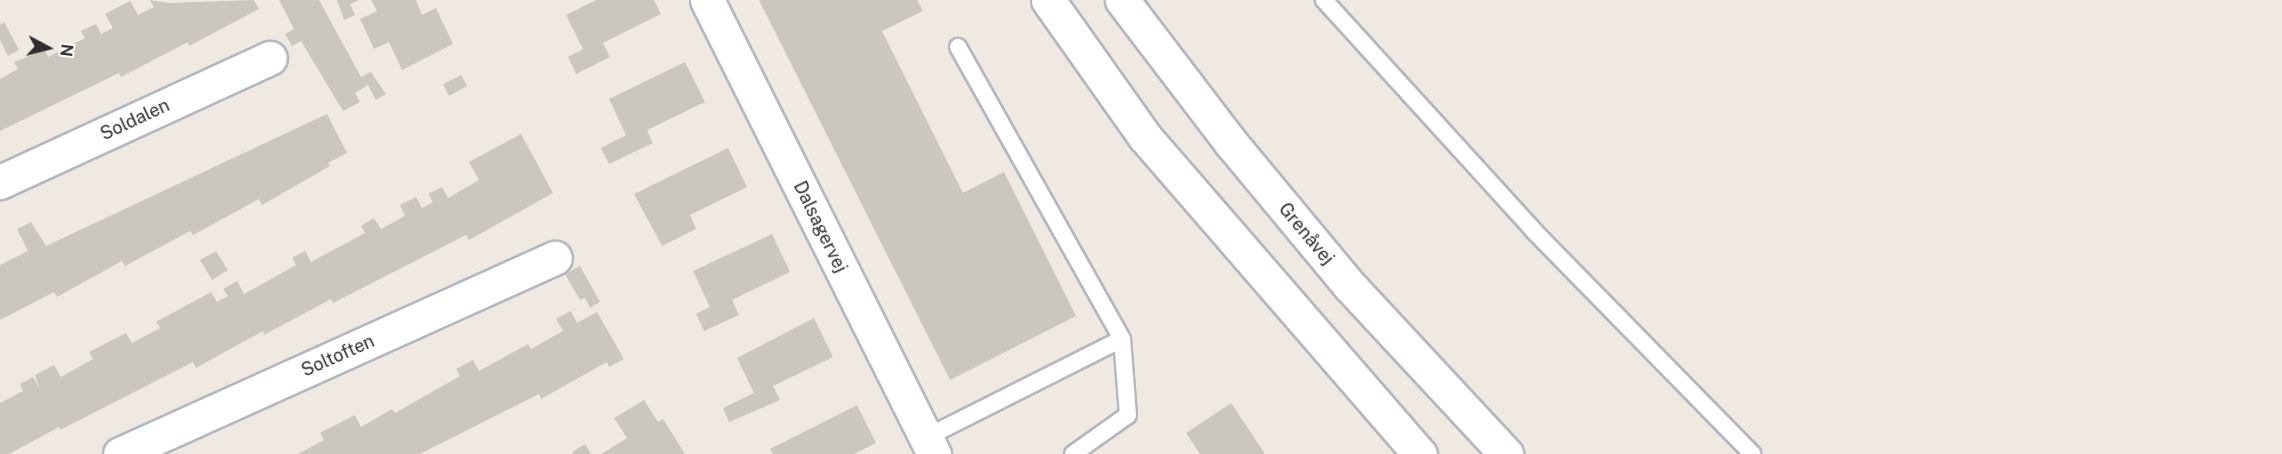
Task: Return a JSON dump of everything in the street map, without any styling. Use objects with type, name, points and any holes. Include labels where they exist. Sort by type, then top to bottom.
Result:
[{"type":"street","name":"Dalsagervej","points":[[707,0],[930,446]]},
{"type":"street","points":[[1048,0],[1145,136],[1420,454]]},
{"type":"street","name":"Grenåvej","points":[[1122,0],[1231,143],[1349,285],[1506,454]]},
{"type":"street","name":"Soldalen","points":[[0,182],[270,57]]},
{"type":"street","name":"Soltoften","points":[[120,454],[555,258]]},
{"type":"lane","points":[[1324,0],[1534,231],[1752,454]]},
{"type":"lane","points":[[958,47],[1122,339],[1128,415],[1073,454]]},
{"type":"lane","points":[[930,446],[1122,339]]},
{"type":"building","points":[[150,0],[169,3],[254,0],[259,9],[189,46],[188,42],[121,77],[119,73],[0,131],[0,79],[18,69],[14,62],[45,50],[48,57],[85,38],[81,31],[96,24],[101,34],[113,28],[105,14],[130,1],[138,15],[154,7]]},
{"type":"building","points":[[279,0],[319,0],[361,77],[371,72],[386,94],[376,100],[368,85],[355,93],[360,102],[343,111],[301,41],[292,46],[285,34],[294,29]]},
{"type":"building","points":[[337,0],[359,0],[350,4],[355,15],[344,20]]},
{"type":"building","points":[[371,0],[416,0],[422,15],[436,8],[453,44],[402,70],[389,42],[374,49],[360,19],[377,11]]},
{"type":"building","points":[[596,0],[654,0],[661,14],[603,43],[610,57],[576,74],[568,57],[583,49],[566,15]]},
{"type":"building","points":[[759,0],[917,0],[923,11],[882,31],[963,193],[1004,172],[1076,316],[950,380]]},
{"type":"building","points":[[4,22],[19,50],[8,56],[0,40],[0,25]]},
{"type":"building","points":[[685,62],[705,102],[647,130],[653,143],[609,164],[601,148],[626,135],[609,99]]},
{"type":"building","points":[[461,75],[467,86],[449,96],[443,84]]},
{"type":"building","points":[[327,114],[347,153],[328,163],[330,166],[262,205],[259,199],[193,235],[190,231],[125,266],[122,261],[57,297],[54,292],[0,320],[0,265],[28,251],[17,229],[31,222],[46,246]]},
{"type":"building","points":[[521,134],[553,193],[469,240],[466,235],[333,303],[331,299],[264,335],[263,331],[196,368],[193,362],[60,430],[59,427],[9,454],[0,454],[0,403],[23,391],[20,384],[33,377],[39,388],[35,375],[54,365],[61,377],[93,359],[89,352],[126,333],[132,343],[160,328],[156,322],[211,292],[217,302],[228,296],[223,289],[237,281],[244,294],[296,265],[292,258],[305,251],[311,262],[365,233],[361,226],[374,218],[381,229],[405,216],[400,205],[416,197],[422,208],[433,202],[428,194],[442,187],[448,198],[479,180],[469,162]]},
{"type":"building","points":[[728,148],[747,187],[690,215],[696,229],[662,246],[634,194]]},
{"type":"building","points":[[772,234],[790,272],[732,300],[739,315],[704,331],[696,314],[710,307],[693,271]]},
{"type":"building","points":[[216,251],[228,270],[212,280],[200,260]]},
{"type":"building","points":[[580,266],[600,302],[590,308],[585,298],[580,300],[565,274]]},
{"type":"building","points":[[571,311],[577,323],[597,312],[624,359],[609,367],[607,362],[541,399],[539,394],[420,454],[298,454],[324,440],[320,433],[355,415],[361,427],[392,409],[395,413],[460,376],[456,369],[473,360],[479,371],[528,344],[531,349],[563,331],[556,319]]},
{"type":"building","points":[[814,318],[833,357],[773,386],[780,400],[729,422],[723,408],[754,393],[737,358]]},
{"type":"building","points":[[644,400],[658,422],[663,419],[685,454],[601,454],[627,438],[614,418]]},
{"type":"building","points":[[1231,403],[1265,454],[1200,454],[1186,433]]},
{"type":"building","points":[[857,405],[876,443],[854,454],[773,454],[770,449]]},
{"type":"building","points":[[585,444],[591,454],[573,454],[572,452]]}]
